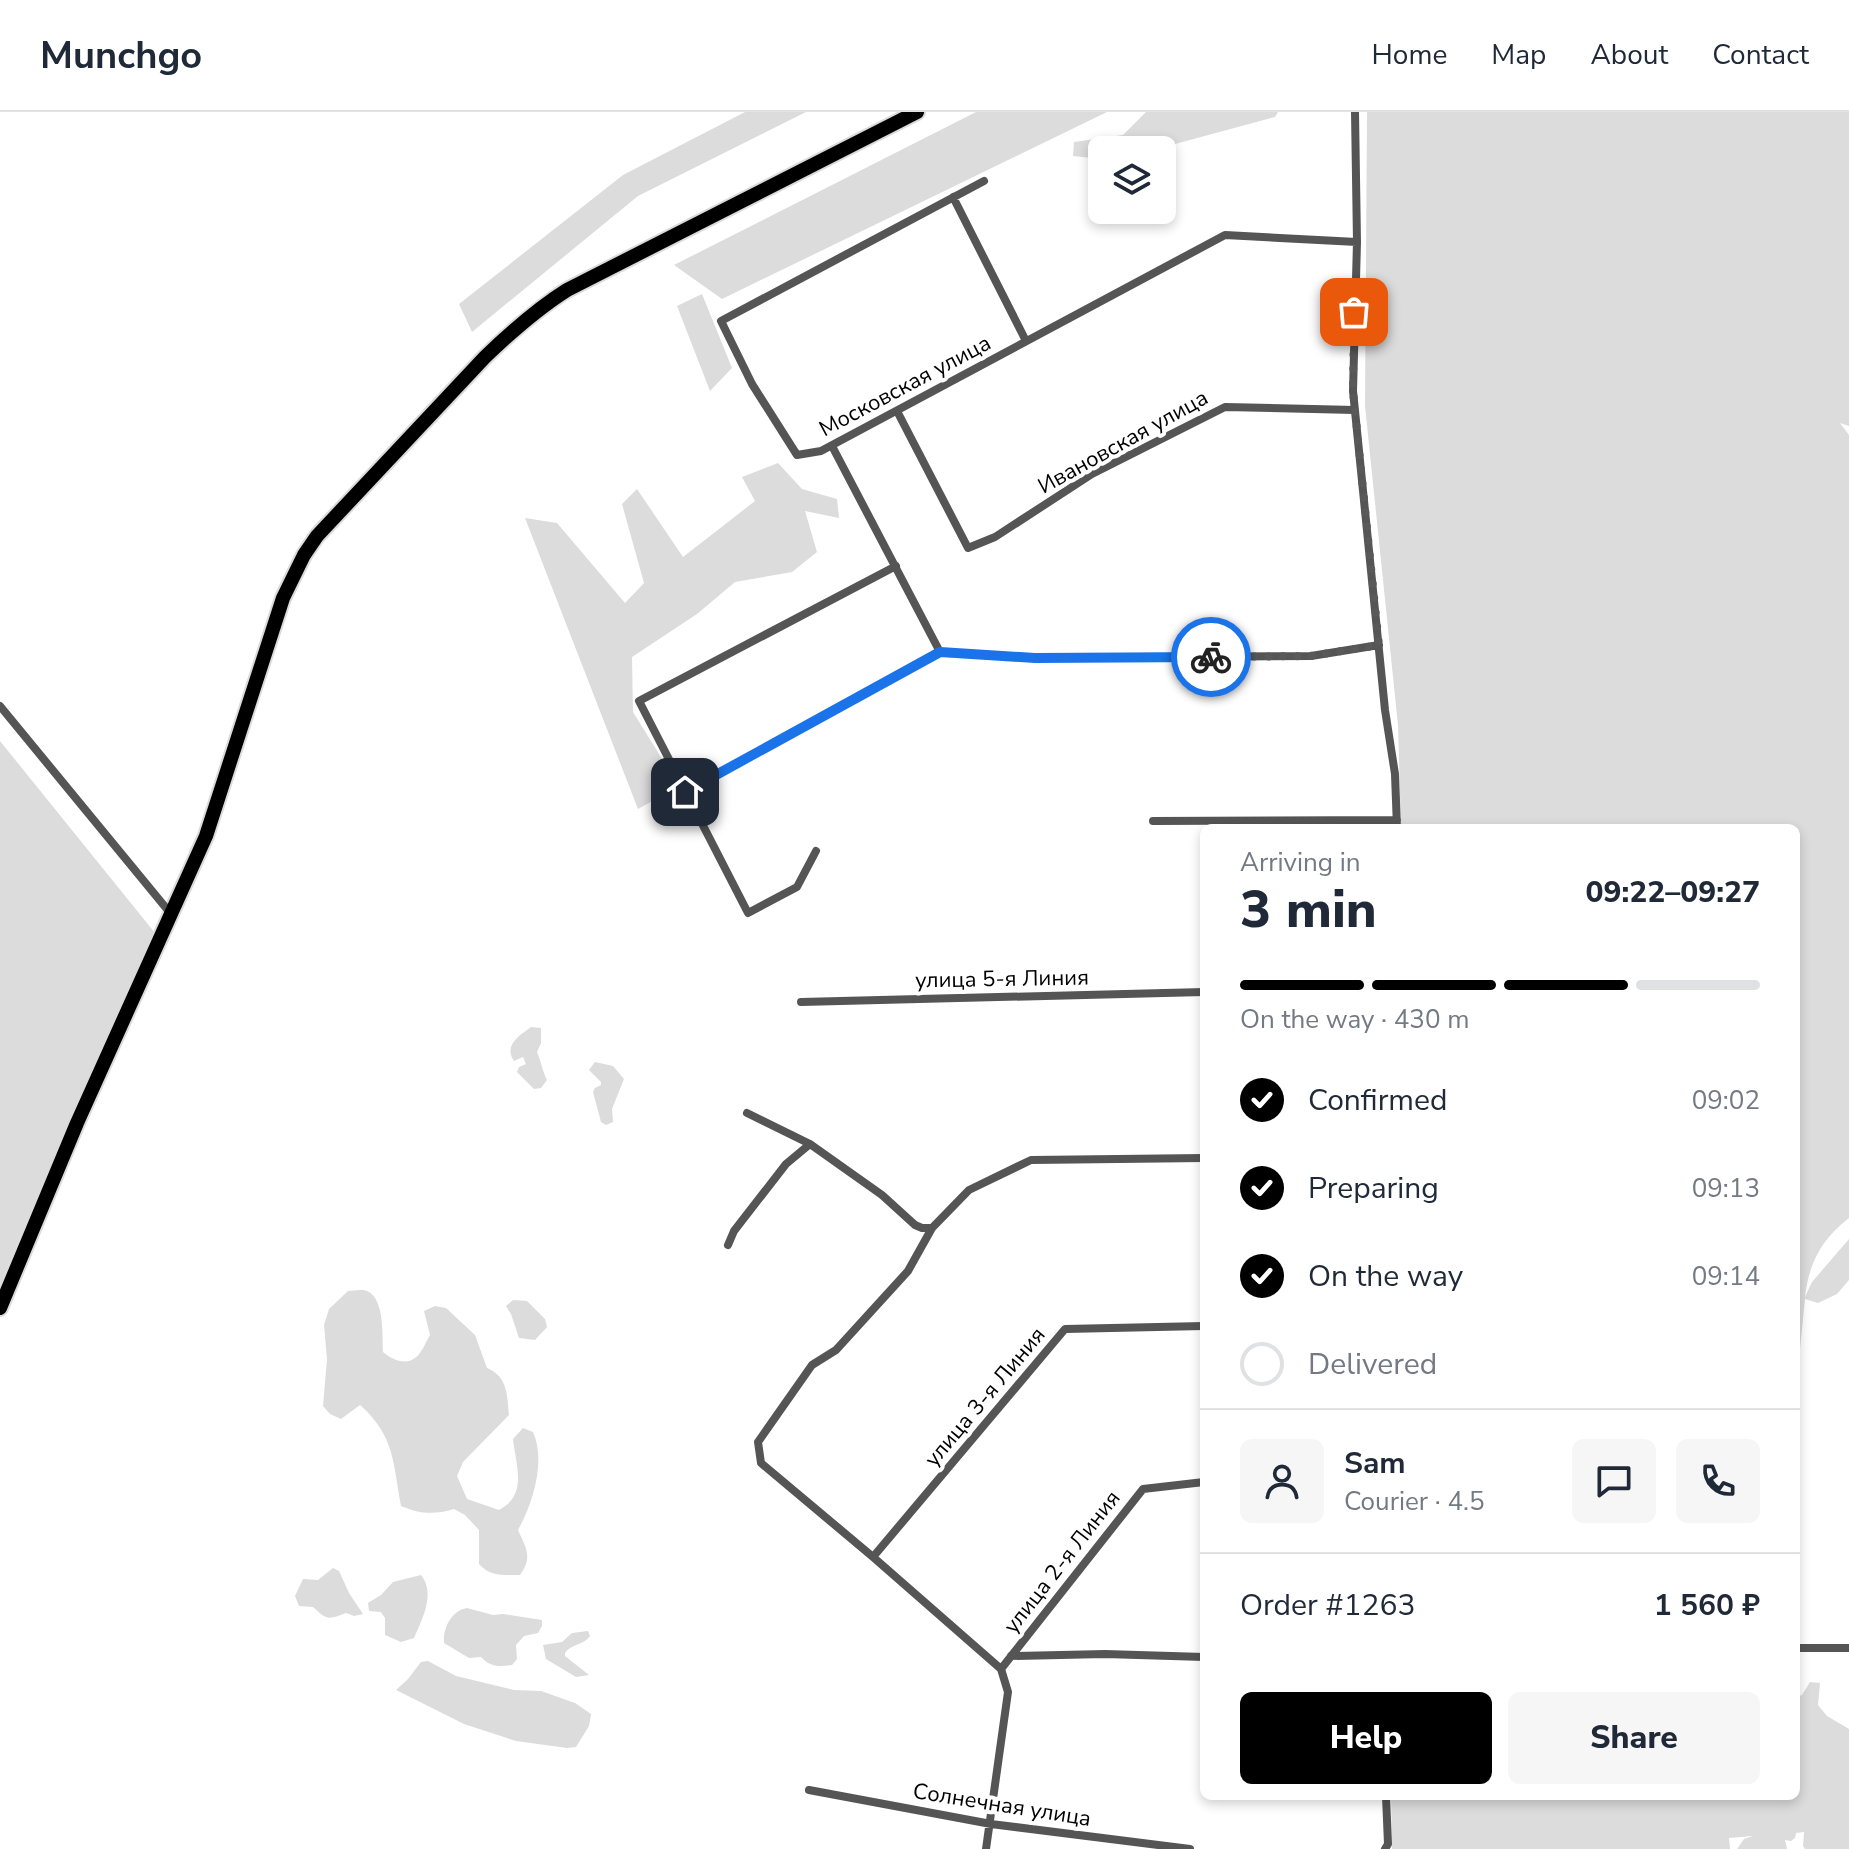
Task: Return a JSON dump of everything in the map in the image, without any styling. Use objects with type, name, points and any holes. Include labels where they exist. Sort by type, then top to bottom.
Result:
[{"type":"main road","points":[[0,1308],[77,1123],[206,836],[283,598],[304,555],[330,519],[485,357],[542,306],[567,290],[917,112]]},
{"type":"street","points":[[1153,821],[1397,824],[1395,774],[1385,710],[1353,391],[1357,242],[1355,112]]},
{"type":"street","name":"Московская улица","points":[[984,181],[721,321],[752,384],[797,455],[832,446],[1225,235],[1357,242]]},
{"type":"street","points":[[953,197],[1026,341]]},
{"type":"street","name":"Ивановская улица","points":[[897,411],[968,548],[995,537],[1092,474],[1225,407],[1355,410]]},
{"type":"street","points":[[832,446],[940,652]]},
{"type":"street","points":[[816,851],[797,887],[748,913],[639,701],[896,566]]},
{"type":"street","points":[[685,792],[940,652],[1035,658],[1311,656],[1379,645]]},
{"type":"street","points":[[0,706],[171,914]]},
{"type":"street","name":"улица 5-я Линия","points":[[801,1002],[1200,992]]},
{"type":"street","points":[[747,1113],[810,1144],[882,1195],[915,1225],[932,1228]]},
{"type":"street","points":[[728,1245],[734,1231],[786,1164],[810,1144]]},
{"type":"street","points":[[986,1849],[1008,1692],[1001,1669],[761,1463],[758,1442],[812,1365],[836,1350],[908,1271],[932,1228],[969,1190],[1031,1160],[1200,1158]]},
{"type":"street","name":"улица 3-я Линия","points":[[873,1557],[1065,1329],[1200,1326]]},
{"type":"street","name":"улица 2-я Линия","points":[[1001,1669],[1143,1489],[1200,1482]]},
{"type":"street","points":[[1800,1648],[1849,1648]]},
{"type":"street","points":[[1011,1656],[1105,1654],[1200,1657]]},
{"type":"street","name":"Солнечная улица","points":[[809,1790],[991,1824],[1190,1849]]},
{"type":"street","points":[[1385,1849],[1388,1844],[1386,1800]]},
{"type":"shaded area","points":[[745,112],[806,112],[638,196],[472,332],[459,304],[623,175]]},
{"type":"shaded area","points":[[976,112],[1107,112],[722,299],[674,265]]},
{"type":"shaded area","points":[[1146,112],[1278,112],[1275,117],[1176,144],[1176,136],[1116,136],[1123,135]]},
{"type":"shaded area","points":[[1367,112],[1849,112],[1849,426],[1840,423],[1849,435],[1849,1218],[1818,1253],[1805,1297],[1812,1282],[1849,1239],[1849,1280],[1837,1294],[1818,1303],[1805,1299],[1800,1349],[1800,824],[1401,824],[1398,725],[1365,406]]},
{"type":"shaded area","points":[[1088,140],[1088,158],[1073,156],[1074,142]]},
{"type":"shaded area","points":[[702,294],[732,368],[710,391],[677,306]]},
{"type":"shaded area","points":[[778,463],[802,489],[837,499],[839,518],[805,511],[817,552],[792,572],[735,582],[697,614],[632,657],[633,712],[679,786],[638,809],[525,518],[557,523],[625,603],[644,583],[622,504],[637,489],[683,557],[755,501],[742,477]]},
{"type":"shaded area","points":[[0,741],[155,933],[0,1285]]},
{"type":"shaded area","points":[[531,1027],[541,1028],[541,1043],[537,1052],[547,1080],[541,1088],[534,1089],[517,1072],[519,1067],[526,1064],[523,1057],[514,1061],[510,1050],[514,1041]]},
{"type":"shaded area","points":[[595,1062],[613,1066],[624,1079],[612,1109],[613,1122],[606,1125],[601,1122],[593,1092],[601,1082],[589,1070]]},
{"type":"shaded area","points":[[365,1290],[373,1295],[380,1309],[383,1352],[398,1361],[411,1360],[421,1351],[430,1335],[424,1311],[435,1306],[446,1308],[475,1335],[487,1368],[503,1382],[509,1415],[463,1462],[457,1476],[467,1499],[499,1510],[508,1504],[517,1488],[518,1469],[513,1439],[523,1428],[533,1432],[537,1443],[538,1469],[533,1495],[518,1530],[526,1547],[527,1558],[520,1575],[493,1573],[479,1564],[479,1530],[465,1515],[454,1509],[427,1513],[401,1506],[391,1451],[371,1416],[360,1405],[341,1419],[323,1406],[327,1359],[324,1325],[329,1309],[348,1291]]},
{"type":"shaded area","points":[[513,1300],[527,1301],[545,1319],[547,1327],[535,1340],[519,1338],[506,1306]]},
{"type":"shaded area","points":[[333,1568],[339,1571],[363,1614],[354,1616],[346,1613],[328,1618],[313,1607],[299,1606],[295,1596],[303,1579],[318,1580]]},
{"type":"shaded area","points":[[421,1575],[427,1598],[424,1615],[414,1638],[401,1642],[385,1635],[385,1618],[381,1612],[369,1611],[368,1603],[393,1582]]},
{"type":"shaded area","points":[[467,1608],[493,1615],[542,1620],[542,1626],[538,1633],[524,1636],[516,1645],[517,1659],[512,1665],[495,1666],[481,1657],[469,1658],[444,1643],[449,1621]]},
{"type":"shaded area","points":[[588,1631],[590,1636],[568,1650],[565,1656],[589,1675],[576,1677],[546,1659],[543,1645],[562,1642],[572,1633]]},
{"type":"shaded area","points":[[428,1661],[456,1676],[514,1690],[541,1691],[575,1703],[591,1714],[589,1726],[576,1747],[567,1748],[516,1741],[464,1724],[396,1690],[421,1662]]},
{"type":"shaded area","points":[[1810,1682],[1820,1683],[1818,1705],[1827,1716],[1849,1729],[1849,1849],[1805,1849],[1804,1832],[1796,1833],[1791,1841],[1785,1840],[1787,1849],[1737,1849],[1744,1839],[1753,1836],[1729,1838],[1730,1849],[1392,1849],[1391,1800],[1800,1800],[1802,1695]]},
{"type":"way so far","points":[[1211,657],[1311,656],[1379,645],[1353,391],[1354,312]]},
{"type":"route","points":[[685,792],[940,652],[1035,658],[1211,657]]}]
